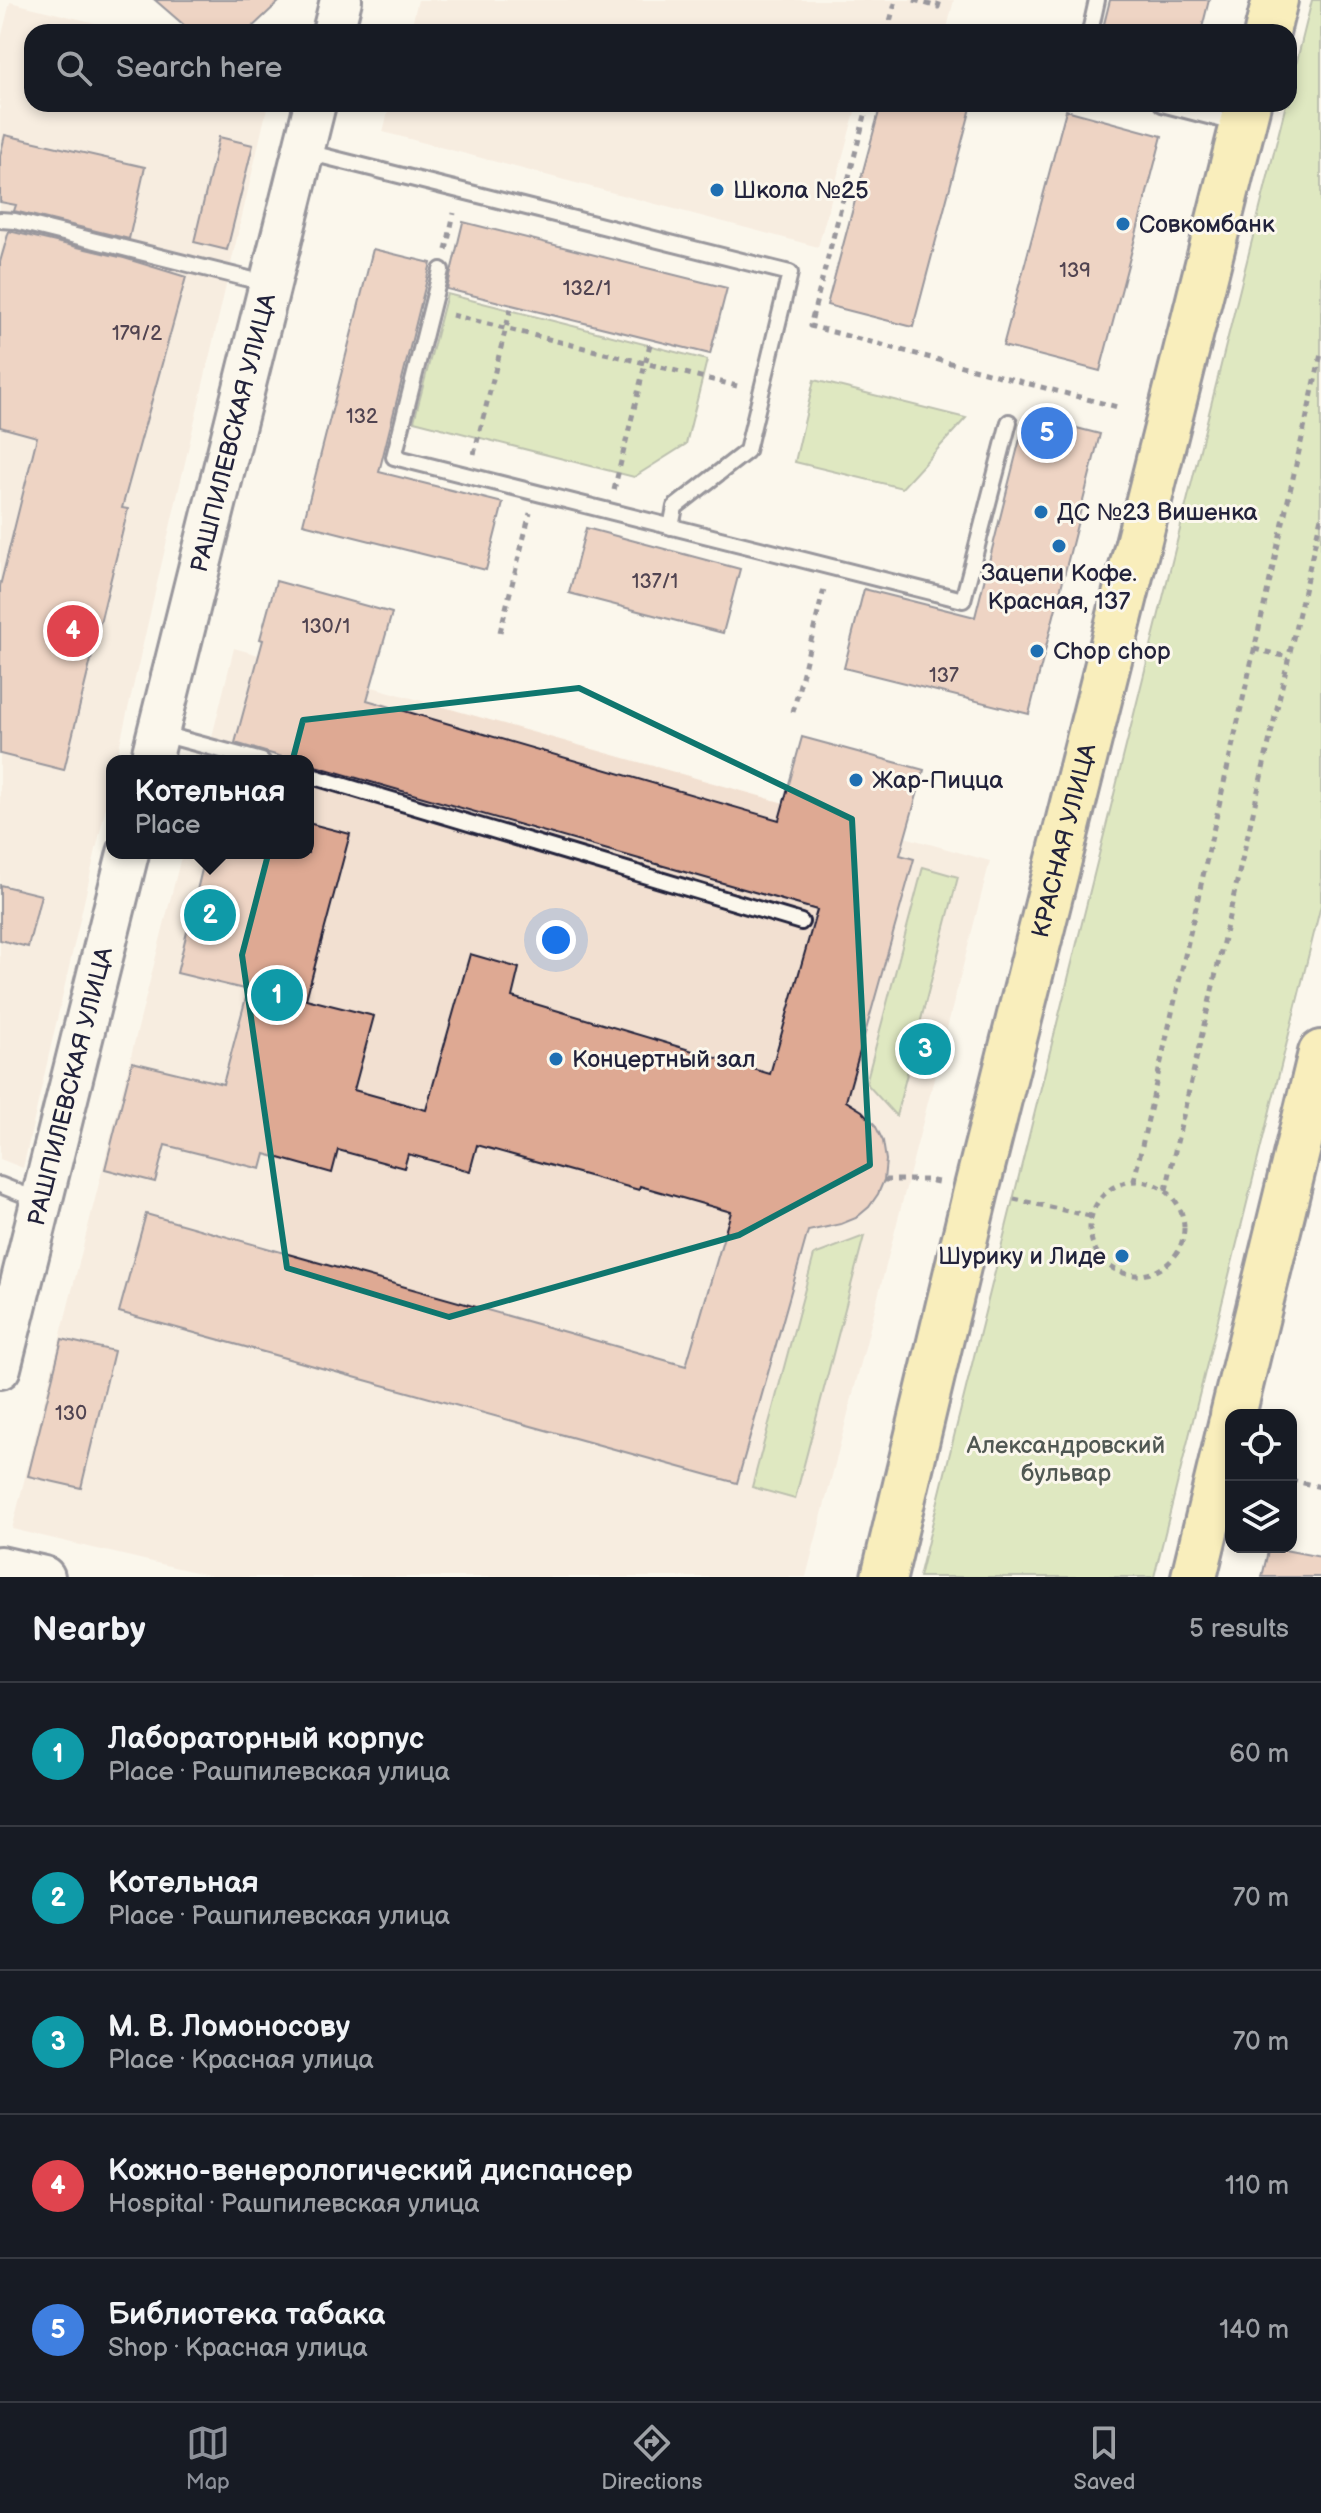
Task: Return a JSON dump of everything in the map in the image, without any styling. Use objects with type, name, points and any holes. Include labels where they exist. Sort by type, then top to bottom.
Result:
[{"type":"main road","points":[[1269,24],[1275,0]]},
{"type":"main road","name":"КРАСНАЯ УЛИЦА","points":[[884,1577],[976,1191],[1245,112]]},
{"type":"main road","points":[[1235,1409],[1315,1100],[1321,1053]]},
{"type":"main road","points":[[1194,1577],[1225,1449]]},
{"type":"street","points":[[335,24],[341,0]]},
{"type":"street","name":"РАШПИЛЕВСКАЯ УЛИЦА","points":[[154,747],[313,112]]},
{"type":"street","name":"РАШПИЛЕВСКАЯ УЛИЦА","points":[[0,1368],[126,859]]},
{"type":"street","points":[[0,1567],[44,1577]]},
{"type":"lane","points":[[1092,24],[1097,0]]},
{"type":"lane","points":[[303,151],[790,273],[747,451],[675,507],[671,527]]},
{"type":"lane","points":[[0,220],[15,221],[270,284]]},
{"type":"lane","points":[[441,270],[394,457],[963,600],[1009,422]]},
{"type":"lane","points":[[154,747],[201,743],[242,755]]},
{"type":"lane","points":[[314,777],[801,922]]},
{"type":"lane","points":[[0,1185],[40,1201]]},
{"type":"path","points":[[889,24],[896,0]]},
{"type":"path","points":[[914,0],[938,7],[940,0]]},
{"type":"path","points":[[866,112],[810,326],[1121,408]]},
{"type":"path","points":[[441,270],[460,190]]},
{"type":"path","points":[[469,476],[512,304]]},
{"type":"path","points":[[432,309],[762,392]]},
{"type":"path","points":[[608,511],[651,340]]},
{"type":"path","points":[[1134,1181],[1321,354]]},
{"type":"path","points":[[500,632],[536,493]]},
{"type":"path","points":[[1166,1190],[1321,517]]},
{"type":"path","points":[[793,712],[830,566]]},
{"type":"path","points":[[1254,649],[1288,657]]},
{"type":"path","points":[[1134,1181],[1150,1183],[1166,1190],[1178,1204],[1184,1222],[1183,1241],[1174,1257],[1160,1269],[1142,1275],[1124,1274],[1110,1268],[1099,1258],[1089,1231],[1090,1216],[1097,1203],[1106,1191],[1134,1181]]},
{"type":"path","points":[[1295,1481],[1321,1487]]},
{"type":"highlighted area","points":[[579,688],[852,819],[870,1165],[739,1235],[449,1317],[287,1268],[242,955],[303,720]]},
{"type":"shaded area","points":[[418,0],[954,0],[948,24],[412,24]]},
{"type":"shaded area","points":[[10,2],[99,24],[24,24],[24,112],[266,112],[117,755],[106,755],[106,806],[23,1168],[0,1159],[0,43]]},
{"type":"shaded area","name":"Школа №25","points":[[388,112],[855,112],[818,247],[383,132]]},
{"type":"shaded area","points":[[234,648],[990,861],[806,1577],[216,1577],[12,1529],[180,859],[314,859],[314,755],[207,755]]},
{"type":"green space","name":"Александровский бульвар","points":[[1312,0],[1321,0],[1321,905],[1154,1577],[919,1577],[1284,112],[1297,112],[1297,61]]},
{"type":"green space","points":[[447,294],[707,360],[686,444],[634,477],[414,421]]},
{"type":"green space","points":[[814,380],[966,418],[902,488],[795,462]]},
{"type":"green space","points":[[923,867],[958,877],[896,1116],[866,1083]]},
{"type":"green space","points":[[864,1236],[795,1499],[752,1487],[814,1255]]},
{"type":"building","points":[[155,0],[281,0],[256,24],[183,24]]},
{"type":"building","points":[[1110,0],[1209,0],[1203,24],[1104,24]]},
{"type":"building","points":[[879,112],[970,112],[913,327],[827,305]]},
{"type":"building","points":[[1065,112],[1162,136],[1100,371],[1003,346]]},
{"type":"building","points":[[5,135],[145,167],[129,239],[14,211],[16,205],[0,202],[0,156]]},
{"type":"building","points":[[219,137],[253,145],[227,250],[194,242]]},
{"type":"building","points":[[463,222],[727,288],[710,354],[447,289]]},
{"type":"building","points":[[9,231],[124,258],[186,277],[122,508],[128,509],[64,770],[0,754],[0,586],[37,437],[0,427],[0,262]]},
{"type":"building","points":[[373,249],[431,263],[379,472],[503,503],[486,570],[303,524]]},
{"type":"building","name":"ДС №23 Вишенка","points":[[1026,415],[1100,434],[1029,714],[844,668],[864,589],[975,617]]},
{"type":"building","points":[[586,528],[740,569],[723,633],[569,593]]},
{"type":"building","points":[[276,581],[392,613],[367,700],[779,820],[802,737],[924,770],[900,855],[914,859],[846,1101],[862,1111],[875,1125],[883,1141],[886,1160],[884,1180],[869,1207],[856,1218],[808,1231],[737,1483],[119,1312],[146,1214],[686,1366],[731,1212],[477,1145],[470,1171],[408,1154],[404,1168],[338,1150],[332,1173],[265,1154],[261,1169],[165,1145],[155,1182],[105,1169],[132,1062],[223,1084],[248,990],[177,973],[205,859],[314,859],[314,825],[350,834],[306,999],[374,1016],[354,1090],[426,1110],[470,954],[519,968],[512,997],[770,1074],[817,910],[314,766],[314,755],[276,755],[235,743],[263,640],[260,639]]},
{"type":"building","points":[[0,885],[41,895],[28,947],[0,940]]},
{"type":"building","points":[[62,1339],[114,1351],[81,1488],[28,1476]]},
{"type":"building","points":[[1297,1552],[1321,1557],[1321,1577],[1262,1577],[1268,1553]]},
{"type":"place","name":"Школа №25","points":[[717,190]]},
{"type":"place","name":"Совкомбанк","points":[[1123,224]]},
{"type":"place","name":"Библиотека табака","points":[[1047,433]]},
{"type":"place","name":"ДС №23 Вишенка","points":[[1041,512]]},
{"type":"place","name":"Зацепи Кофе. Красная, 137","points":[[1059,546]]},
{"type":"place","name":"Кожно-венерологический диспансер","points":[[73,631]]},
{"type":"place","name":"Chop chop","points":[[1037,651]]},
{"type":"place","name":"Жар-Пицца","points":[[856,780]]},
{"type":"place","name":"Котельная","points":[[210,915]]},
{"type":"place","name":"Лабораторный корпус","points":[[277,995]]},
{"type":"place","name":"М. В. Ломоносову","points":[[925,1049]]},
{"type":"place","name":"Концертный зал","points":[[556,1059]]},
{"type":"place","name":"Шурику и Лиде","points":[[1122,1256]]}]
